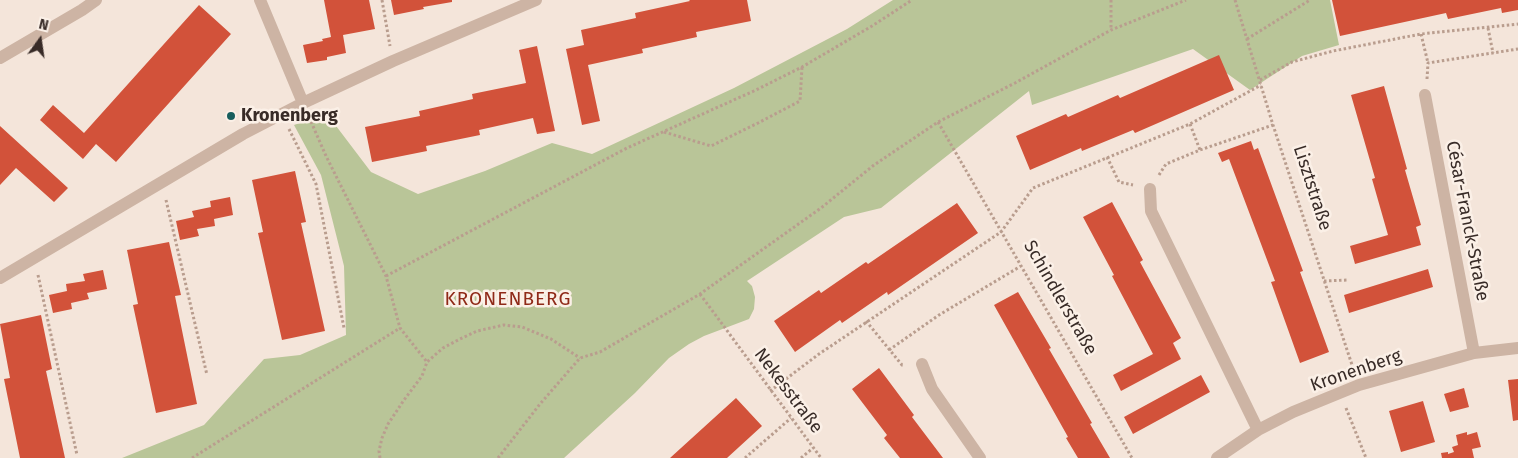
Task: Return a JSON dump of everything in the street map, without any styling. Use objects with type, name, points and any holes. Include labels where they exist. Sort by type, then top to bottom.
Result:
[{"type":"street","points":[[0,58],[96,0]]},
{"type":"street","points":[[260,0],[303,103]]},
{"type":"street","points":[[0,278],[242,134],[393,61],[536,0]]},
{"type":"street","name":"César-Franck-Straße","points":[[1425,95],[1474,353]]},
{"type":"street","points":[[1150,189],[1151,211],[1258,430]]},
{"type":"street","name":"Kronenberg","points":[[1217,458],[1258,430],[1293,412],[1359,385],[1474,353],[1518,348]]},
{"type":"street","points":[[922,364],[932,389],[980,458]]},
{"type":"path","points":[[382,0],[393,61]]},
{"type":"path","points":[[386,276],[627,148],[756,90],[802,67],[912,0]]},
{"type":"path","points":[[1111,0],[1111,30]]},
{"type":"path","points":[[498,458],[540,404],[580,358],[600,352],[700,294],[821,208],[874,165],[938,122],[1015,83],[1111,30],[1186,0]]},
{"type":"path","name":"Lisztstraße","points":[[1236,0],[1273,125],[1359,385]]},
{"type":"path","points":[[1247,40],[1310,0]]},
{"type":"path","points":[[1259,80],[1292,62],[1333,51],[1421,34],[1518,24]]},
{"type":"path","points":[[1488,28],[1492,52]]},
{"type":"path","points":[[1421,34],[1428,63],[1425,95]]},
{"type":"path","points":[[1428,63],[1518,49]]},
{"type":"path","points":[[664,132],[711,146],[758,124],[800,101],[802,67]]},
{"type":"path","points":[[770,391],[819,354],[1001,232],[1033,188],[1190,124],[1261,85]]},
{"type":"path","points":[[303,103],[326,156],[386,276],[400,328],[427,362]]},
{"type":"path","points":[[282,115],[316,184],[344,328]]},
{"type":"path","name":"Schindlerstraße","points":[[938,122],[1132,458]]},
{"type":"path","points":[[1190,124],[1200,150]]},
{"type":"path","points":[[1108,157],[1119,182],[1150,189],[1166,164],[1200,150],[1273,125]]},
{"type":"path","points":[[162,182],[207,374]]},
{"type":"path","points":[[36,257],[38,277],[76,455]]},
{"type":"path","points":[[889,350],[939,315],[1021,266]]},
{"type":"path","points":[[1324,281],[1341,282],[1348,280]]},
{"type":"path","name":"Nekesstraße","points":[[700,294],[821,458]]},
{"type":"path","points":[[866,322],[902,365],[922,364]]},
{"type":"path","points":[[380,458],[378,452],[388,424],[422,376],[427,362],[443,348],[460,339],[477,331],[504,325],[522,327],[551,339],[580,358]]},
{"type":"path","points":[[192,458],[400,328]]},
{"type":"path","points":[[1340,393],[1366,458]]},
{"type":"path","points":[[745,458],[791,418]]},
{"type":"path","points":[[800,458],[813,448]]},
{"type":"green space","points":[[893,0],[1330,0],[1339,45],[1302,56],[1250,90],[1193,49],[1032,105],[1029,91],[881,208],[844,217],[747,281],[752,286],[755,297],[754,309],[749,319],[704,336],[669,358],[635,393],[564,458],[122,458],[204,425],[264,359],[300,355],[346,335],[344,266],[321,175],[294,125],[327,114],[371,172],[418,194],[485,171],[552,143],[592,154],[734,88],[847,29]]},
{"type":"building","points":[[324,0],[369,0],[375,29],[343,35],[346,53],[327,57],[327,60],[307,63],[303,45],[323,41],[322,39],[331,37]]},
{"type":"building","points":[[391,0],[452,0],[452,2],[394,15]]},
{"type":"building","points":[[689,0],[747,0],[751,21],[696,32],[697,37],[642,49],[643,53],[588,65],[600,121],[582,125],[566,49],[584,45],[581,30],[636,18],[635,13]]},
{"type":"building","points":[[1332,0],[1518,0],[1518,10],[1502,13],[1501,8],[1448,19],[1446,13],[1340,36]]},
{"type":"building","points":[[199,5],[231,34],[116,162],[96,144],[83,159],[40,120],[53,105],[84,133]]},
{"type":"building","points":[[537,46],[555,131],[537,134],[533,118],[479,130],[480,135],[426,146],[427,151],[372,162],[365,127],[420,116],[419,111],[473,99],[472,94],[526,83],[519,50]]},
{"type":"building","points":[[1219,55],[1234,90],[1135,133],[1133,130],[1082,151],[1081,148],[1030,170],[1016,136],[1066,114],[1068,117],[1118,95],[1120,98]]},
{"type":"building","points":[[1384,86],[1421,225],[1416,227],[1421,245],[1355,264],[1350,246],[1388,235],[1372,179],[1375,178],[1351,95]]},
{"type":"building","points":[[0,126],[68,188],[54,202],[16,168],[0,185]]},
{"type":"building","points":[[1251,141],[1254,150],[1258,148],[1303,271],[1300,272],[1329,352],[1300,363],[1271,282],[1275,281],[1229,159],[1222,162],[1218,153]]},
{"type":"building","points":[[295,171],[306,222],[301,223],[325,331],[282,340],[258,233],[263,232],[252,180]]},
{"type":"building","points":[[230,197],[233,215],[214,219],[215,226],[197,229],[199,236],[180,240],[176,221],[194,217],[192,211],[211,207],[210,201]]},
{"type":"building","points":[[1112,202],[1143,260],[1140,262],[1181,338],[1173,343],[1181,359],[1121,391],[1113,375],[1153,354],[1083,217]]},
{"type":"building","points":[[957,203],[978,233],[888,295],[887,292],[842,323],[840,320],[795,352],[774,321],[819,290],[821,293],[866,262],[868,264]]},
{"type":"building","points":[[169,242],[181,295],[175,296],[197,404],[156,413],[133,305],[138,304],[127,250]]},
{"type":"building","points":[[1428,269],[1433,287],[1349,313],[1344,295]]},
{"type":"building","points":[[103,270],[107,289],[87,293],[89,299],[71,303],[72,309],[53,313],[49,295],[67,291],[66,284],[85,281],[83,274]]},
{"type":"building","points":[[1018,292],[1051,348],[1049,349],[1110,458],[1078,458],[1066,438],[1068,437],[994,305]]},
{"type":"building","points":[[41,315],[52,369],[46,371],[65,458],[20,458],[4,379],[10,378],[0,324]]},
{"type":"building","points":[[879,368],[914,415],[912,417],[943,458],[900,458],[884,438],[887,435],[852,389]]},
{"type":"building","points":[[1201,375],[1210,392],[1133,434],[1124,417]]},
{"type":"building","points":[[1518,379],[1518,420],[1513,421],[1508,380]]},
{"type":"building","points":[[1464,388],[1469,407],[1450,412],[1444,394]]},
{"type":"building","points":[[736,398],[762,426],[727,458],[670,458]]},
{"type":"building","points":[[1423,401],[1435,442],[1401,452],[1389,411]]},
{"type":"building","points":[[1467,432],[1467,435],[1477,432],[1481,447],[1472,449],[1474,458],[1442,458],[1441,453],[1448,452],[1448,454],[1454,452],[1452,447],[1458,445],[1456,435]]},
{"type":"place","name":"Kronenberg","points":[[231,116]]},
{"type":"district","name":"KRONENBERG","points":[[508,300]]}]
